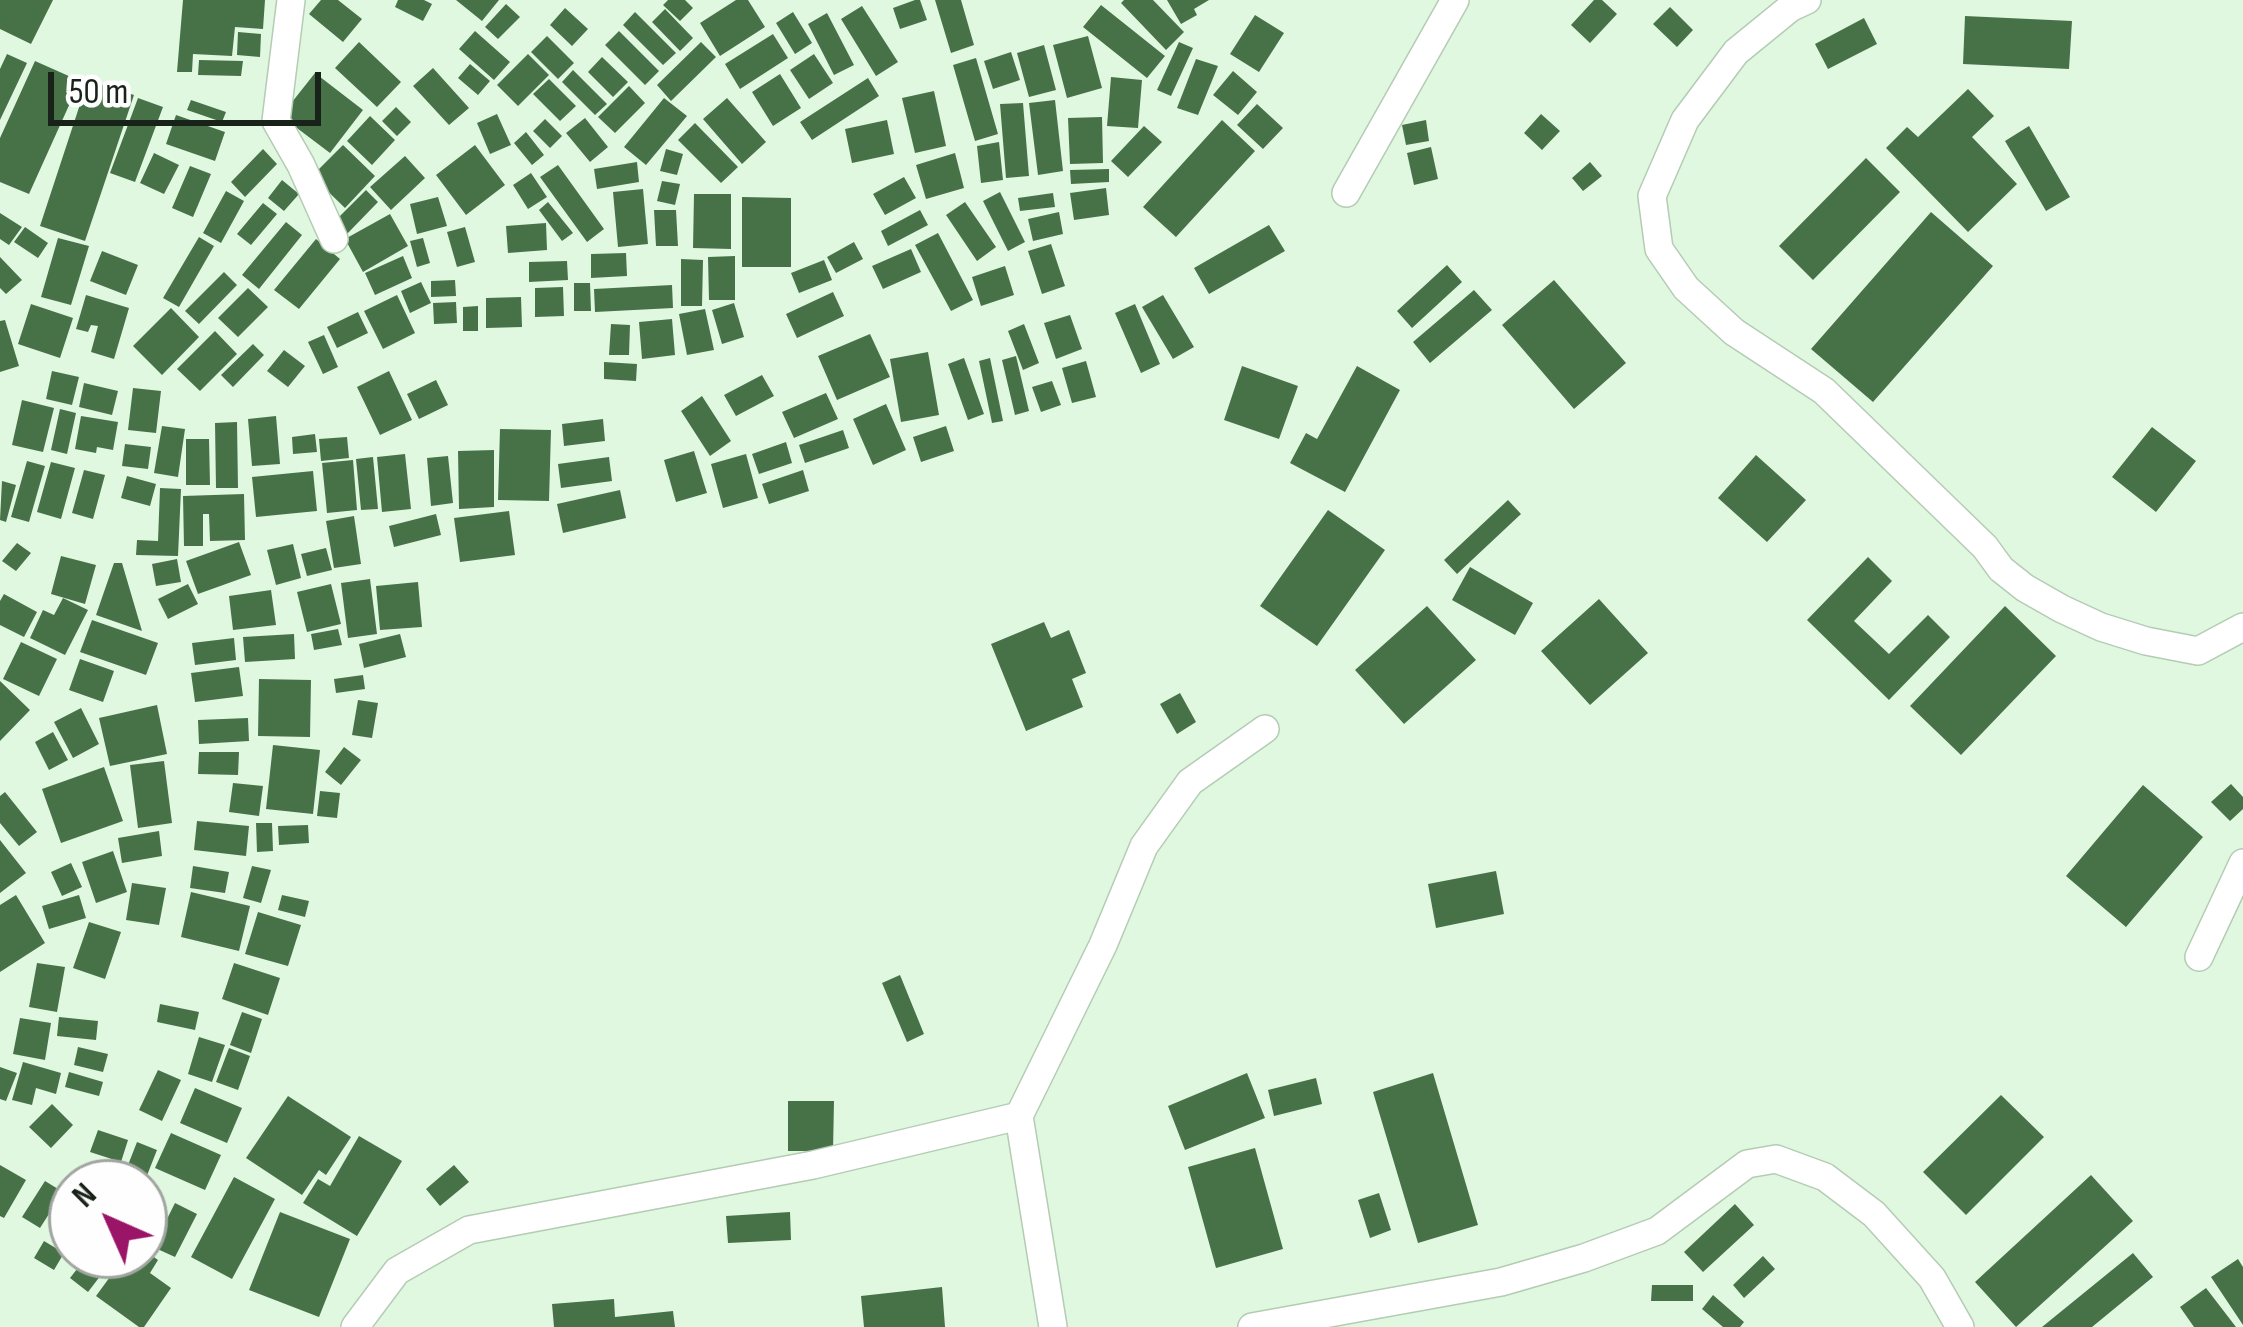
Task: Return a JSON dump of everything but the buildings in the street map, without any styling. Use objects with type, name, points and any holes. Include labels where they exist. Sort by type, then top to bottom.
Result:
[{"type":"street","points":[[291,0],[276,121],[334,239]]},
{"type":"street","points":[[1346,193],[1454,0]]},
{"type":"street","points":[[1807,0],[1736,52],[1685,120],[1652,196],[1659,249],[1686,288],[1734,332],[1824,391],[2025,588],[2101,627],[2198,651],[2243,627]]},
{"type":"street","points":[[1053,1327],[1019,1117],[1103,945],[1144,846],[1190,782],[1265,728]]},
{"type":"street","points":[[2199,957],[2243,863]]},
{"type":"street","points":[[355,1327],[397,1270],[469,1230],[813,1166],[1019,1117]]},
{"type":"street","points":[[1252,1327],[1501,1282],[1584,1258],[1657,1231],[1747,1164],[1776,1159],[1825,1177],[1874,1214],[1932,1278],[1960,1327]]}]
